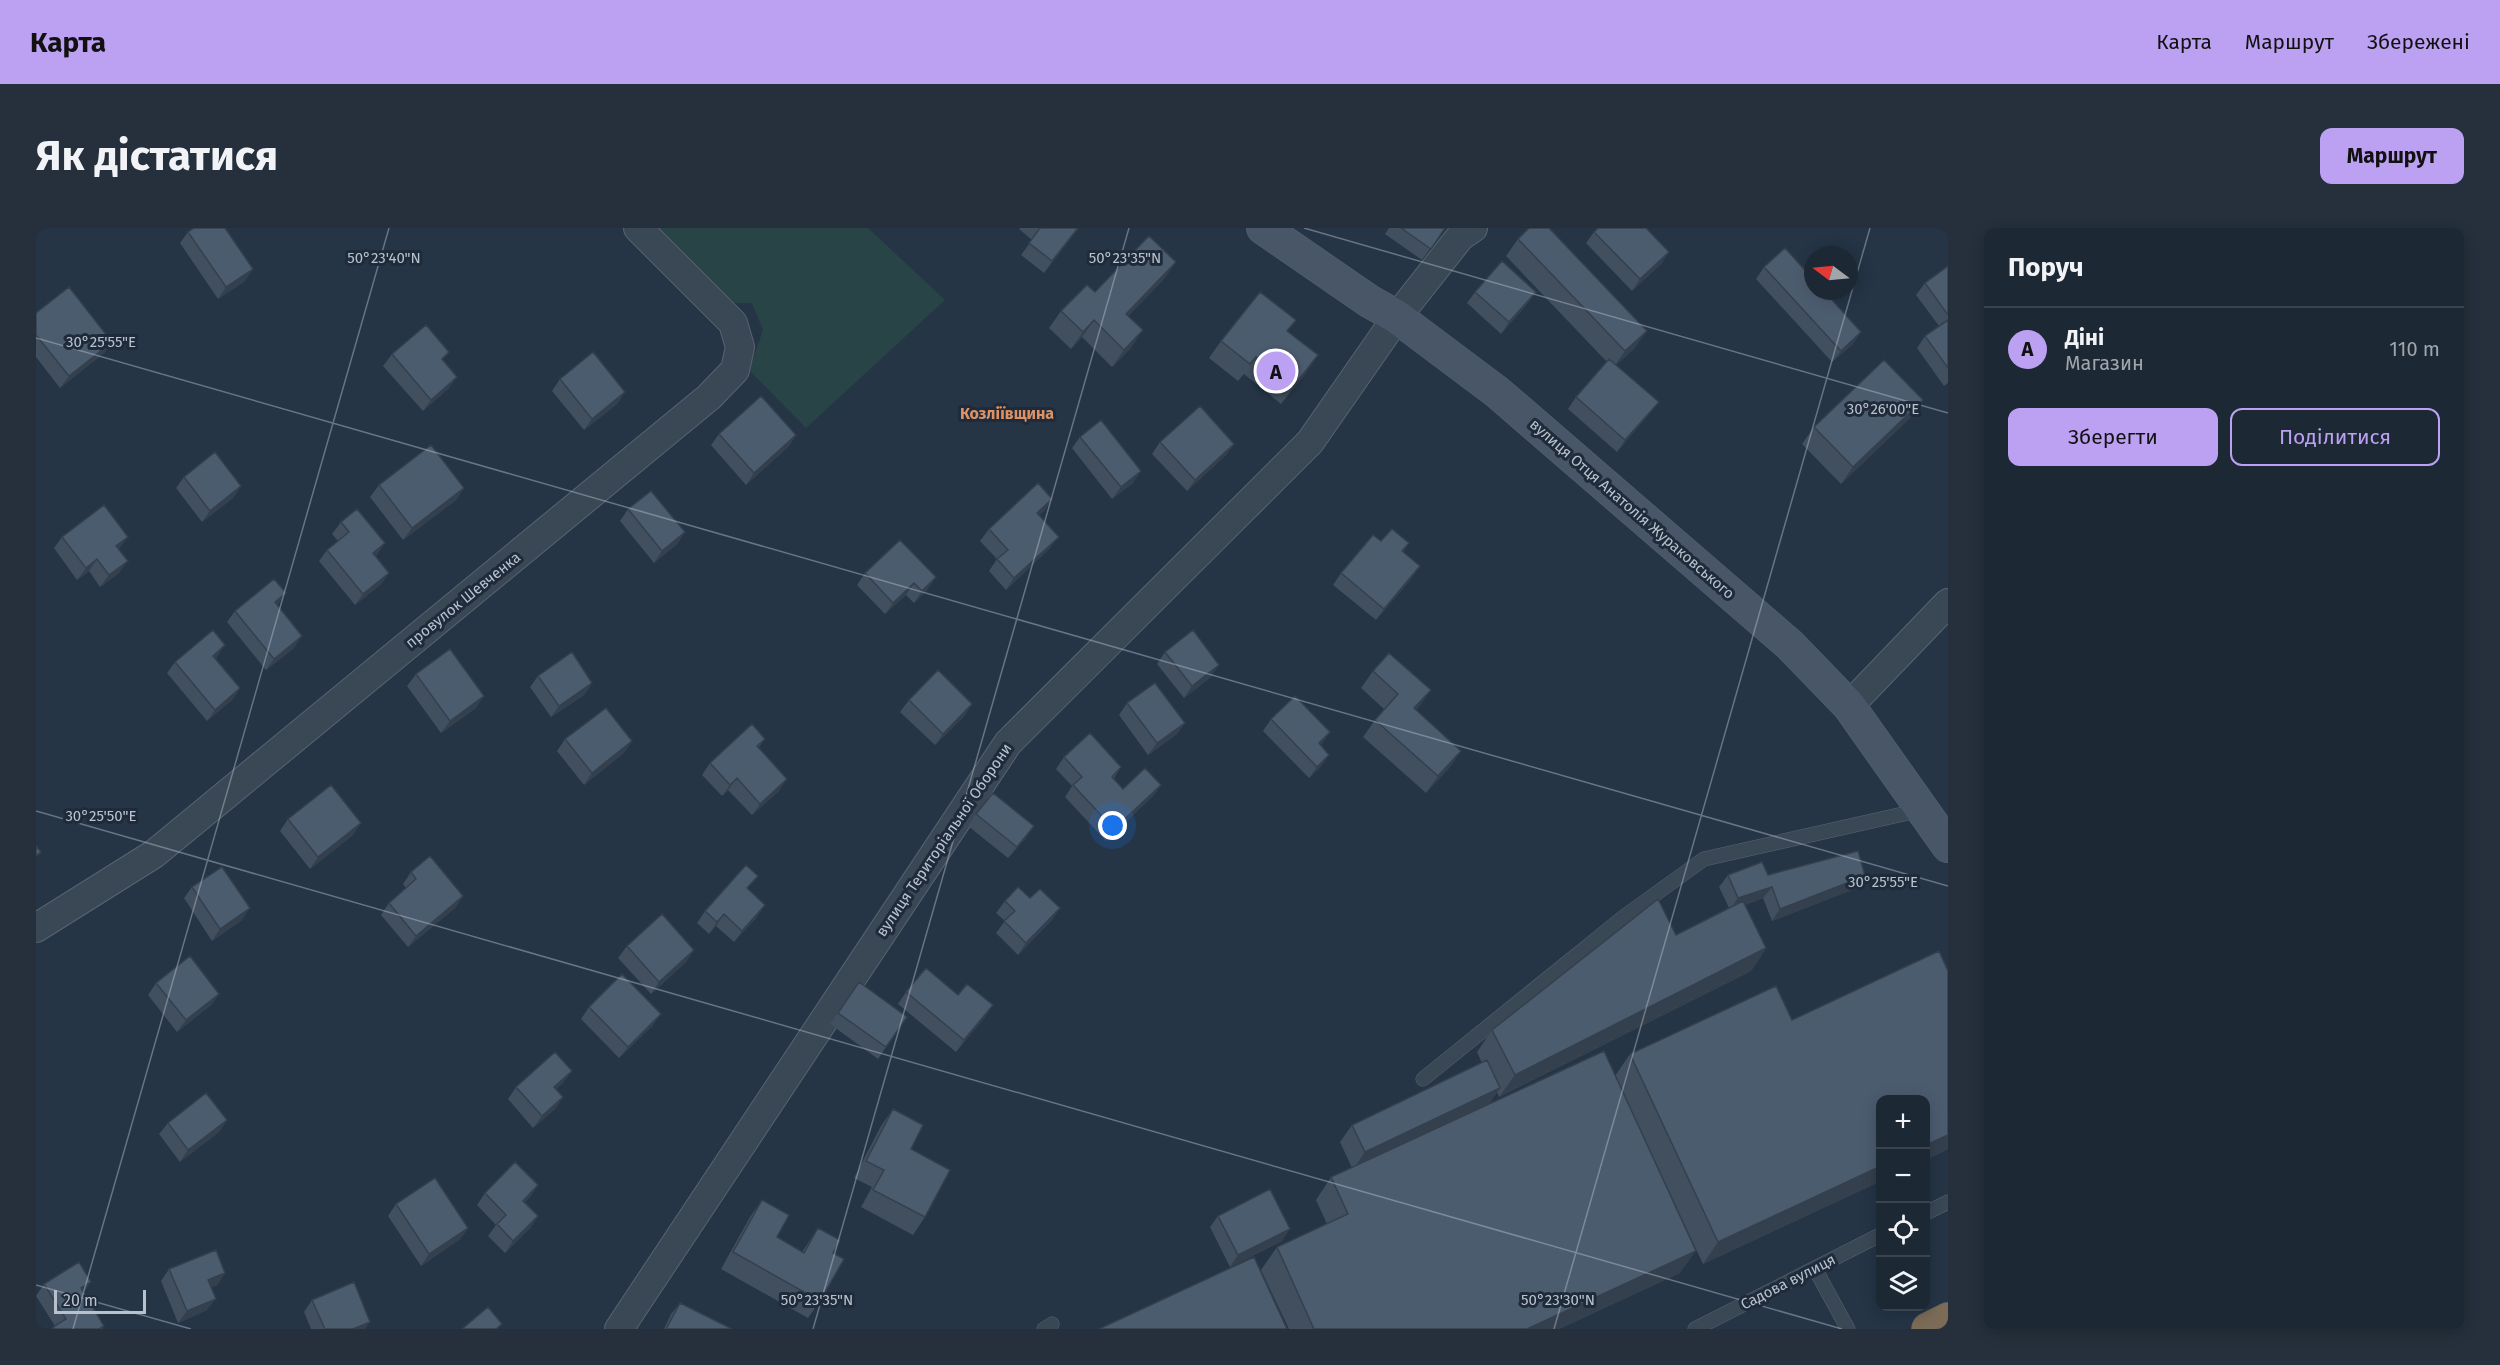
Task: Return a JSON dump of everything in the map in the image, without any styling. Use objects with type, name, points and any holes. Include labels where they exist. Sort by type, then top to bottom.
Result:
[{"type":"highway","points":[[1928,1329],[1948,1319]]},
{"type":"street","name":"провулок Шевченка","points":[[36,928],[154,854],[709,397],[735,370],[740,347],[733,323],[638,228]]},
{"type":"street","name":"вулиця Отця Анатолія Жураковського","points":[[1263,228],[1368,301],[1398,317],[1497,392],[1790,645],[1849,706],[1948,846]]},
{"type":"street","name":"вулиця Територіальної Оборони","points":[[620,1329],[1008,743],[1310,442],[1398,317],[1460,237],[1473,228]]},
{"type":"street","points":[[1849,706],[1948,603]]},
{"type":"lane","points":[[1423,1079],[1625,916],[1704,859],[1923,810]]},
{"type":"lane","points":[[1930,1211],[1948,1202]]},
{"type":"lane","name":"Садова вулиця","points":[[1695,1329],[1876,1238]]},
{"type":"lane","points":[[1815,1269],[1848,1329]]},
{"type":"green space","points":[[653,228],[868,228],[945,300],[806,428],[749,370],[763,330],[752,303],[730,303]]},
{"type":"building","points":[[194,228],[225,228],[253,269],[226,287],[188,232]]},
{"type":"building","points":[[1040,228],[1078,228],[1052,261],[1029,243]]},
{"type":"building","points":[[1401,228],[1445,228],[1431,249]]},
{"type":"building","points":[[1529,228],[1549,228],[1647,331],[1625,351],[1518,239]]},
{"type":"building","points":[[1598,228],[1646,228],[1669,252],[1640,279],[1594,232]]},
{"type":"building","points":[[1149,236],[1176,262],[1126,314],[1143,330],[1124,350],[1094,320],[1083,332],[1061,311],[1087,285],[1095,292]]},
{"type":"building","points":[[1785,248],[1804,269],[1804,300],[1832,300],[1861,332],[1841,351],[1764,267]]},
{"type":"building","points":[[1502,261],[1536,292],[1509,322],[1475,292]]},
{"type":"building","points":[[1948,266],[1948,315],[1925,283]]},
{"type":"building","points":[[69,287],[112,342],[69,376],[36,335],[36,313]]},
{"type":"building","points":[[1260,292],[1296,320],[1287,331],[1318,355],[1293,387],[1256,357],[1250,364],[1221,341]]},
{"type":"building","points":[[1948,320],[1948,368],[1925,336]]},
{"type":"building","points":[[426,325],[449,352],[442,359],[457,377],[431,400],[392,354]]},
{"type":"building","points":[[593,352],[625,392],[592,419],[560,379]]},
{"type":"building","points":[[1609,359],[1659,402],[1625,440],[1576,397]]},
{"type":"building","points":[[1884,360],[1923,400],[1853,467],[1814,427]]},
{"type":"building","points":[[761,396],[796,435],[754,473],[719,434]]},
{"type":"building","points":[[1200,406],[1234,444],[1195,480],[1160,442]]},
{"type":"building","points":[[1101,420],[1141,471],[1121,487],[1080,437]]},
{"type":"building","points":[[431,445],[464,488],[412,528],[379,485]]},
{"type":"building","points":[[215,452],[241,486],[210,511],[184,477]]},
{"type":"building","points":[[1038,483],[1052,499],[1037,513],[1059,537],[1014,578],[997,559],[1008,550],[989,529]]},
{"type":"building","points":[[651,491],[685,532],[662,551],[628,509]]},
{"type":"building","points":[[104,505],[128,537],[116,546],[128,561],[109,575],[97,559],[86,568],[62,537]]},
{"type":"building","points":[[357,509],[385,543],[373,553],[389,573],[363,594],[327,550],[349,532],[341,522]]},
{"type":"building","points":[[1392,529],[1409,543],[1402,551],[1420,566],[1384,609],[1341,573],[1373,535],[1381,541]]},
{"type":"building","points":[[900,540],[936,577],[922,591],[914,583],[893,603],[865,573]]},
{"type":"building","points":[[274,579],[286,593],[275,602],[302,636],[274,659],[235,611]]},
{"type":"building","points":[[213,630],[225,645],[213,656],[240,688],[215,710],[175,662]]},
{"type":"building","points":[[1193,630],[1219,665],[1192,686],[1165,652]]},
{"type":"building","points":[[450,649],[484,696],[450,721],[416,674]]},
{"type":"building","points":[[572,652],[592,683],[559,706],[538,676]]},
{"type":"building","points":[[1389,653],[1431,690],[1414,708],[1461,751],[1438,776],[1375,720],[1398,694],[1373,671]]},
{"type":"building","points":[[938,670],[972,704],[943,734],[909,700]]},
{"type":"building","points":[[1155,683],[1185,723],[1157,743],[1127,703]]},
{"type":"building","points":[[1295,696],[1330,732],[1319,743],[1329,755],[1317,767],[1271,719]]},
{"type":"building","points":[[606,708],[632,741],[592,773],[565,739]]},
{"type":"building","points":[[752,724],[765,739],[757,746],[787,779],[760,804],[737,778],[730,785],[710,763]]},
{"type":"building","points":[[1090,733],[1121,767],[1112,777],[1123,789],[1145,768],[1161,785],[1114,829],[1073,785],[1082,777],[1064,757]]},
{"type":"building","points":[[331,785],[361,823],[318,857],[288,819]]},
{"type":"building","points":[[993,793],[1034,826],[1017,847],[976,814]]},
{"type":"building","points":[[36,846],[41,852],[36,856]]},
{"type":"building","points":[[1858,851],[1865,876],[1780,909],[1772,887],[1738,898],[1728,875],[1762,862],[1768,875]]},
{"type":"building","points":[[430,856],[463,896],[416,936],[389,903],[416,879],[411,872]]},
{"type":"building","points":[[746,865],[758,876],[747,888],[765,905],[742,931],[724,914],[717,922],[705,911]]},
{"type":"building","points":[[222,867],[250,908],[220,929],[192,887]]},
{"type":"building","points":[[1018,887],[1030,898],[1040,889],[1060,908],[1026,943],[1004,921],[1015,911],[1005,901]]},
{"type":"building","points":[[1658,899],[1676,935],[1743,901],[1766,948],[1515,1075],[1492,1030]]},
{"type":"building","points":[[662,914],[694,950],[659,982],[627,946]]},
{"type":"building","points":[[1939,951],[1948,971],[1948,1135],[1930,1143],[1930,1095],[1876,1095],[1876,1168],[1718,1242],[1630,1054],[1776,986],[1792,1020]]},
{"type":"building","points":[[190,956],[219,994],[186,1020],[156,983]]},
{"type":"building","points":[[926,968],[958,995],[967,984],[993,1005],[964,1040],[906,992]]},
{"type":"building","points":[[622,974],[661,1014],[628,1047],[589,1007]]},
{"type":"building","points":[[859,982],[907,1017],[886,1047],[838,1013]]},
{"type":"building","points":[[1604,1051],[1696,1251],[1527,1329],[1314,1329],[1277,1247],[1348,1214],[1331,1177]]},
{"type":"building","points":[[555,1052],[572,1071],[554,1087],[563,1097],[542,1116],[516,1087]]},
{"type":"building","points":[[1487,1060],[1500,1088],[1365,1152],[1352,1125]]},
{"type":"building","points":[[206,1093],[227,1120],[188,1150],[168,1123]]},
{"type":"building","points":[[893,1109],[923,1125],[911,1149],[950,1170],[925,1217],[873,1190],[884,1170],[866,1161]]},
{"type":"building","points":[[515,1162],[538,1185],[523,1201],[538,1216],[513,1241],[497,1224],[506,1215],[485,1193]]},
{"type":"building","points":[[435,1178],[468,1228],[429,1254],[396,1204]]},
{"type":"building","points":[[1270,1189],[1290,1229],[1238,1255],[1218,1216]]},
{"type":"building","points":[[762,1200],[789,1215],[777,1237],[804,1253],[818,1228],[840,1240],[833,1253],[844,1259],[820,1301],[733,1252]]},
{"type":"building","points":[[216,1250],[225,1273],[208,1280],[216,1299],[187,1311],[169,1269]]},
{"type":"building","points":[[1254,1257],[1287,1329],[1099,1329]]},
{"type":"building","points":[[79,1262],[91,1282],[81,1288],[104,1326],[99,1329],[55,1329],[53,1327],[66,1319],[44,1284]]},
{"type":"building","points":[[354,1282],[370,1322],[353,1329],[325,1329],[312,1300]]},
{"type":"building","points":[[680,1303],[732,1329],[666,1329]]},
{"type":"building","points":[[488,1307],[502,1324],[496,1329],[462,1329]]},
{"type":"place","name":"Діні","points":[[1276,371]]},
{"type":"district","name":"Козліївщина","points":[[1007,413]]}]
